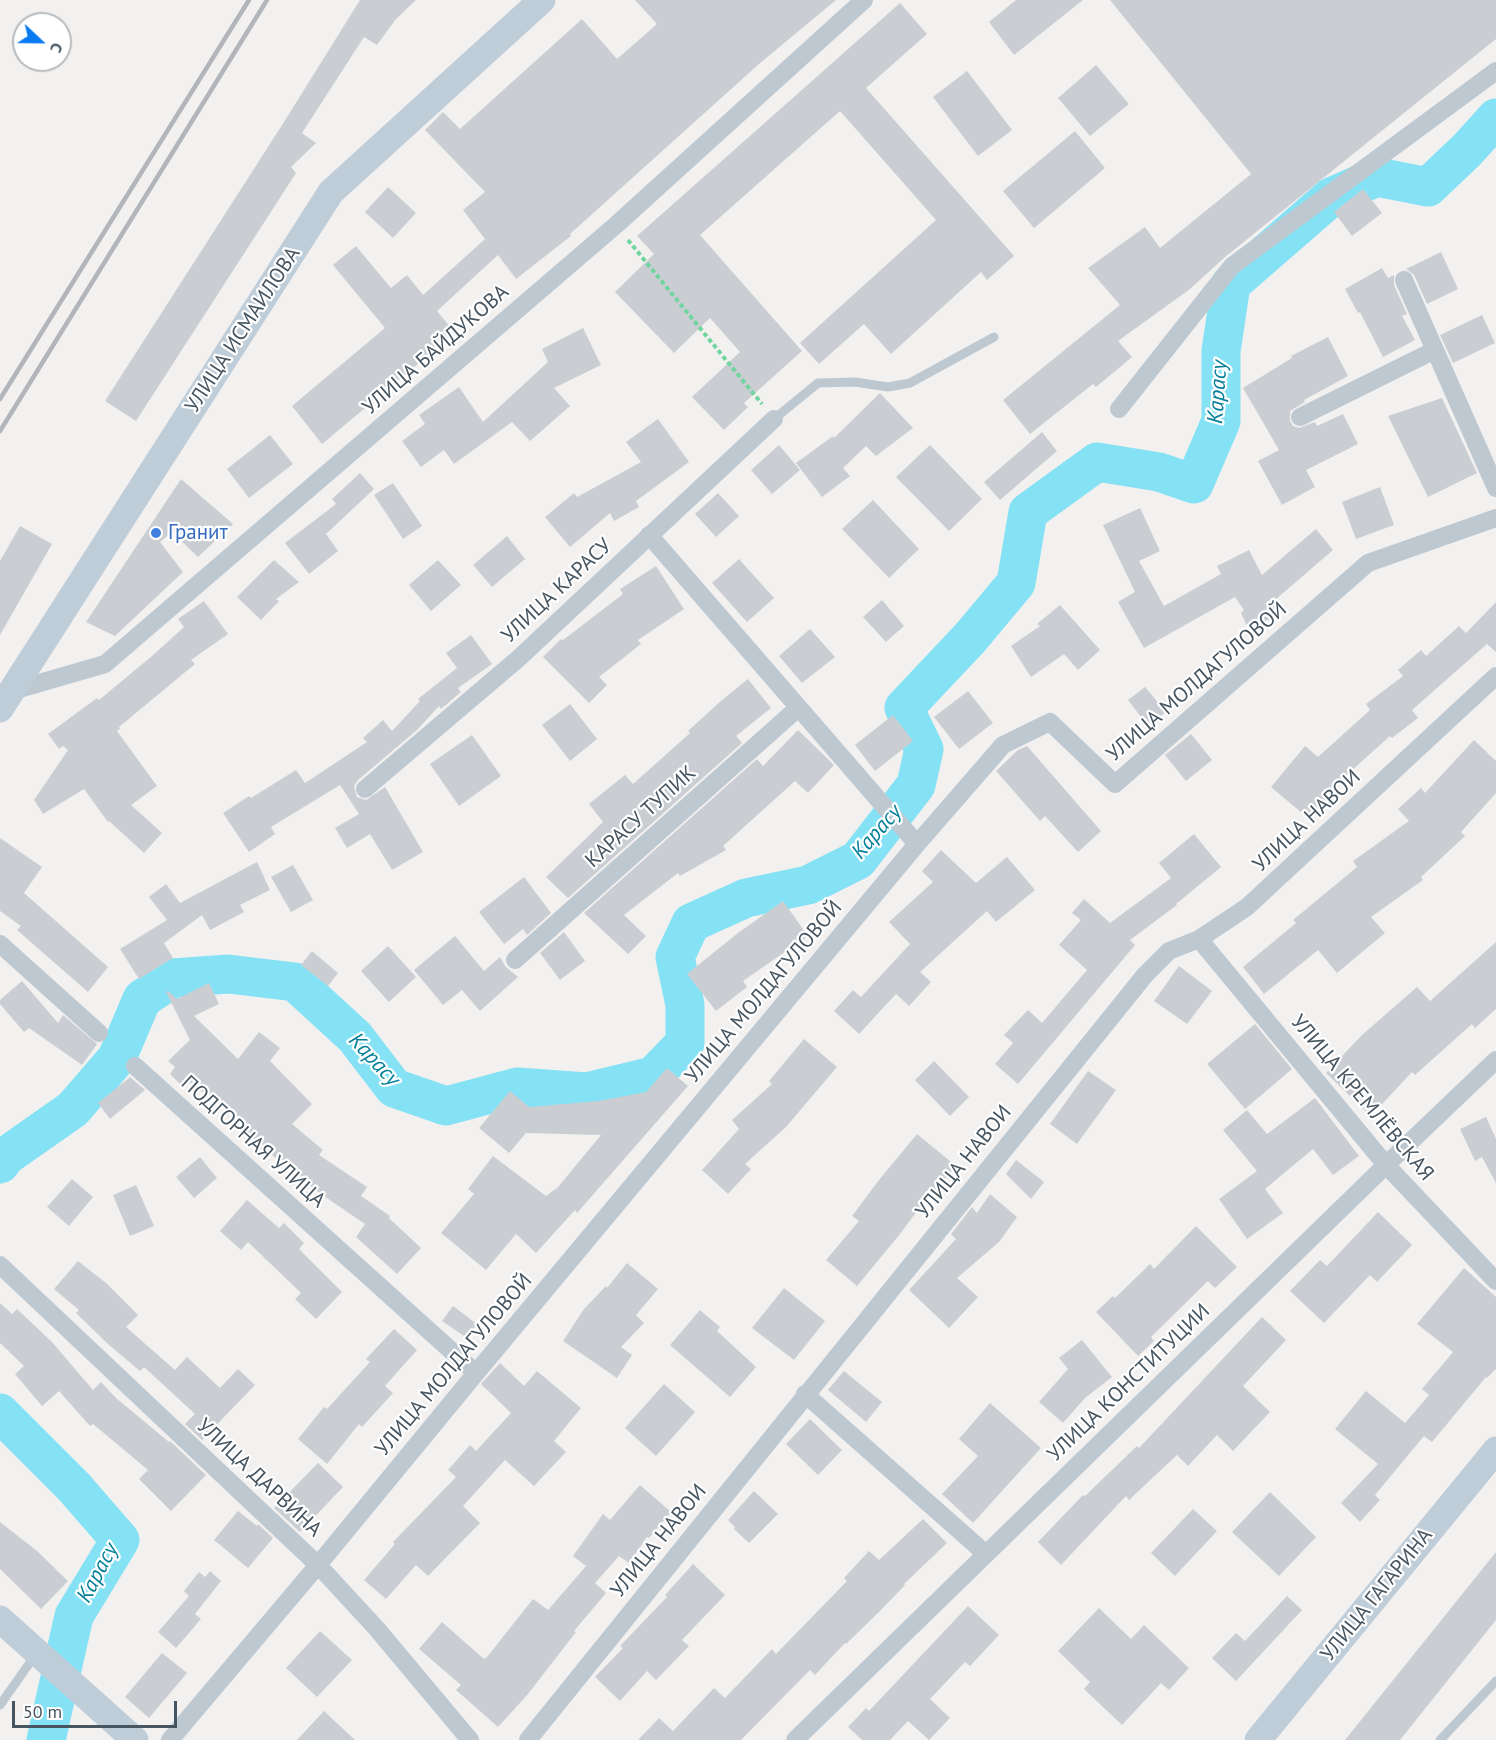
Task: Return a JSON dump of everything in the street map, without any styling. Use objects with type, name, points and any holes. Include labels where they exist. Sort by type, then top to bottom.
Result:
[{"type":"main road","name":"УЛИЦА ИСМАИЛОВА","points":[[6,700],[331,192],[542,0]]},
{"type":"main road","name":"УЛИЦА ГАГАРИНА","points":[[1258,1740],[1496,1450]]},
{"type":"main road","points":[[0,1619],[135,1740]]},
{"type":"street","name":"УЛИЦА БАЙДУКОВА","points":[[6,700],[105,664],[616,225],[864,0]]},
{"type":"street","points":[[1119,409],[1232,266],[1496,71]]},
{"type":"street","points":[[1404,280],[1496,488]]},
{"type":"street","points":[[1300,417],[1435,350]]},
{"type":"street","name":"УЛИЦА КАРАСУ","points":[[365,789],[519,658],[774,419]]},
{"type":"street","name":"УЛИЦА МОЛДАГУЛОВОЙ","points":[[170,1740],[917,844],[1003,745],[1050,722],[1114,784],[1368,563],[1496,518]]},
{"type":"street","points":[[649,535],[917,844]]},
{"type":"street","name":"УЛИЦА НАВОИ","points":[[528,1740],[1145,975],[1169,951],[1199,939],[1247,907],[1496,676]]},
{"type":"street","name":"КАРАСУ ТУПИК","points":[[515,960],[798,708]]},
{"type":"street","name":"УЛИЦА КРЕМЛЁВСКАЯ","points":[[1199,939],[1386,1165],[1496,1281]]},
{"type":"street","points":[[0,944],[99,1034]]},
{"type":"street","name":"УЛИЦА КОНСТИТУЦИИ","points":[[795,1740],[1496,1060]]},
{"type":"street","name":"ПОДГОРНАЯ УЛИЦА","points":[[135,1066],[476,1373]]},
{"type":"street","name":"УЛИЦА ДАРВИНА","points":[[0,1264],[318,1565],[377,1629],[470,1740]]},
{"type":"street","points":[[805,1394],[986,1554]]},
{"type":"lane","points":[[774,419],[818,383],[855,382],[888,387],[910,383],[994,337]]},
{"type":"lane","points":[[0,1705],[37,1652]]},
{"type":"lane","points":[[1440,1740],[1496,1681]]},
{"type":"path","points":[[616,225],[774,419]]},
{"type":"building","points":[[360,0],[416,0],[396,19],[377,45],[364,37],[302,133],[316,143],[291,167],[296,173],[136,421],[105,401]]},
{"type":"building","points":[[635,0],[836,0],[759,64],[570,234],[571,236],[516,279],[498,255],[437,311],[455,333],[322,444],[292,406],[385,328],[333,265],[356,246],[391,288],[407,275],[423,295],[485,239],[463,210],[485,192],[425,130],[443,112],[460,129],[582,19],[617,59],[657,24]]},
{"type":"building","points":[[1016,0],[1083,0],[1014,55],[989,22]]},
{"type":"building","points":[[1110,0],[1496,0],[1496,39],[1225,257],[1190,289],[1118,341],[1132,357],[1096,387],[1093,384],[1030,434],[1003,400],[1120,305],[1088,268],[1145,227],[1160,248],[1251,174]]},
{"type":"building","points":[[900,3],[927,34],[866,88],[1014,256],[987,280],[981,272],[891,354],[864,324],[819,364],[800,343],[936,220],[840,111],[700,235],[802,351],[744,403],[748,407],[724,430],[692,397],[740,352],[710,318],[674,353],[615,292],[654,254],[637,236]]},
{"type":"building","points":[[1096,65],[1129,104],[1090,136],[1058,98]]},
{"type":"building","points":[[967,71],[1012,130],[978,156],[933,97]]},
{"type":"building","points":[[1075,131],[1105,168],[1034,228],[1003,191]]},
{"type":"building","points":[[388,187],[416,213],[393,238],[365,212]]},
{"type":"building","points":[[1363,189],[1382,213],[1352,236],[1334,212]]},
{"type":"building","points":[[1441,252],[1458,289],[1427,304],[1414,275],[1406,269]]},
{"type":"building","points":[[1382,268],[1388,278],[1394,275],[1394,285],[1407,314],[1402,316],[1415,340],[1383,357],[1360,312],[1358,313],[1345,289]]},
{"type":"building","points":[[1482,315],[1495,343],[1453,363],[1440,335]]},
{"type":"building","points":[[583,328],[601,365],[554,388],[570,406],[530,441],[512,422],[454,464],[444,450],[421,467],[402,441],[425,424],[419,415],[459,387],[483,422],[548,362],[542,349]]},
{"type":"building","points":[[1328,337],[1348,376],[1304,400],[1305,402],[1290,411],[1290,421],[1293,426],[1299,428],[1315,422],[1317,426],[1343,414],[1358,444],[1306,470],[1315,487],[1282,505],[1258,461],[1279,450],[1243,388],[1292,358],[1291,356]]},
{"type":"building","points":[[880,393],[913,428],[876,456],[866,446],[843,468],[850,476],[822,497],[796,463],[833,436],[834,438]]},
{"type":"building","points":[[1442,398],[1477,473],[1428,497],[1388,416]]},
{"type":"building","points":[[658,419],[689,462],[636,501],[639,507],[614,521],[610,513],[570,547],[545,517],[574,493],[577,497],[641,462],[626,442]]},
{"type":"building","points":[[1042,432],[1057,451],[1000,500],[984,482]]},
{"type":"building","points":[[270,435],[293,464],[249,498],[227,469]]},
{"type":"building","points":[[779,445],[800,470],[772,494],[751,470]]},
{"type":"building","points":[[930,445],[982,499],[949,531],[896,477]]},
{"type":"building","points":[[360,473],[374,489],[326,534],[338,551],[309,574],[285,543],[336,504],[332,499]]},
{"type":"building","points":[[181,479],[233,524],[198,557],[172,532],[160,542],[183,572],[115,636],[86,622]]},
{"type":"building","points":[[393,483],[422,526],[403,539],[374,495]]},
{"type":"building","points":[[1380,487],[1394,525],[1356,539],[1342,502]]},
{"type":"building","points":[[718,493],[739,516],[716,537],[695,514]]},
{"type":"building","points":[[873,500],[919,549],[889,578],[842,529]]},
{"type":"building","points":[[1140,508],[1160,551],[1139,561],[1164,606],[1221,574],[1217,566],[1249,550],[1262,575],[1316,529],[1333,550],[1275,600],[1281,613],[1249,630],[1241,613],[1244,610],[1235,597],[1144,648],[1118,602],[1135,592],[1103,525]]},
{"type":"building","points":[[20,526],[52,544],[0,635],[0,561]]},
{"type":"building","points":[[507,536],[525,559],[492,587],[473,565]]},
{"type":"building","points":[[739,559],[774,598],[747,622],[712,583]]},
{"type":"building","points":[[274,560],[299,582],[276,599],[279,601],[261,620],[237,597]]},
{"type":"building","points":[[438,560],[461,585],[431,611],[409,585]]},
{"type":"building","points":[[656,566],[684,609],[638,640],[641,644],[599,677],[607,685],[589,703],[543,657],[561,639],[563,640],[623,594],[620,589]]},
{"type":"building","points":[[882,600],[904,626],[886,642],[863,617]]},
{"type":"building","points":[[204,601],[228,634],[191,660],[195,664],[117,731],[157,786],[131,805],[162,833],[144,853],[108,822],[84,789],[43,814],[34,800],[68,750],[63,746],[59,749],[48,734],[97,698],[99,700],[152,656],[184,627],[178,619]]},
{"type":"building","points":[[1496,602],[1496,652],[1487,644],[1412,710],[1418,718],[1392,738],[1390,736],[1340,781],[1309,819],[1271,787],[1305,746],[1318,757],[1370,710],[1366,704],[1403,676],[1398,670],[1421,650],[1426,656],[1459,626],[1466,633]]},
{"type":"building","points":[[1060,605],[1100,650],[1078,670],[1064,654],[1031,677],[1011,646],[1040,626],[1037,624]]},
{"type":"building","points":[[810,629],[835,657],[802,683],[779,656]]},
{"type":"building","points":[[471,635],[492,664],[458,688],[461,692],[441,709],[439,706],[417,730],[358,780],[354,786],[357,797],[366,800],[385,787],[423,852],[392,870],[370,834],[347,848],[335,828],[359,814],[340,785],[271,827],[275,834],[249,852],[223,813],[296,770],[305,783],[367,742],[363,738],[383,720],[392,731],[420,701],[418,699],[457,668],[446,653]]},
{"type":"building","points":[[748,679],[771,708],[736,736],[742,743],[568,898],[546,877],[603,822],[589,804],[625,775],[633,784],[690,733],[688,731]]},
{"type":"building","points":[[1145,687],[1166,712],[1148,726],[1128,700]]},
{"type":"building","points":[[968,691],[993,723],[959,749],[934,717]]},
{"type":"building","points":[[570,704],[597,739],[570,761],[542,725]]},
{"type":"building","points":[[893,715],[913,741],[875,771],[855,745]]},
{"type":"building","points":[[798,730],[834,765],[808,793],[795,781],[723,846],[726,850],[680,876],[678,873],[624,915],[646,936],[628,954],[584,913],[757,759],[763,766]]},
{"type":"building","points":[[1191,734],[1212,760],[1186,781],[1165,755]]},
{"type":"building","points":[[472,735],[501,776],[459,806],[430,764]]},
{"type":"building","points":[[1474,740],[1496,761],[1496,793],[1461,832],[1465,836],[1421,877],[1423,880],[1371,917],[1385,933],[1337,973],[1318,950],[1264,994],[1243,967],[1296,923],[1293,920],[1357,867],[1353,861],[1409,821],[1398,809],[1421,788],[1425,793]]},
{"type":"building","points":[[1027,746],[1101,831],[1078,852],[1045,816],[1040,821],[996,771],[1018,750]]},
{"type":"building","points":[[1194,834],[1221,867],[1177,905],[1130,940],[1135,945],[1018,1084],[995,1064],[1013,1043],[1004,1035],[1028,1010],[1042,1023],[1087,970],[1059,945],[1081,920],[1072,913],[1084,899],[1110,923],[1171,878],[1159,863]]},
{"type":"building","points":[[0,838],[42,867],[24,893],[108,967],[88,992],[17,930],[21,926],[0,911]]},
{"type":"building","points":[[941,850],[976,883],[1007,857],[1035,890],[996,922],[987,911],[920,972],[931,982],[909,1006],[896,994],[859,1034],[834,1011],[853,990],[861,997],[910,944],[889,922],[933,882],[922,871]]},
{"type":"building","points":[[257,862],[270,890],[240,905],[244,912],[210,930],[202,915],[164,943],[173,958],[139,979],[120,949],[167,920],[149,897],[166,884],[180,903]]},
{"type":"building","points":[[293,865],[313,900],[291,912],[271,877]]},
{"type":"building","points":[[524,877],[551,913],[527,935],[523,929],[504,944],[479,912]]},
{"type":"building","points":[[783,901],[808,936],[743,981],[747,987],[716,1011],[687,974]]},
{"type":"building","points":[[564,932],[585,961],[560,980],[540,953]]},
{"type":"building","points":[[455,936],[484,971],[500,957],[506,967],[518,977],[480,1011],[462,990],[443,1005],[414,970]]},
{"type":"building","points":[[1496,942],[1496,1009],[1475,1028],[1472,1024],[1415,1075],[1412,1072],[1371,1116],[1326,1073],[1362,1035],[1417,987],[1430,1001]]},
{"type":"building","points":[[388,946],[416,977],[389,1002],[361,971]]},
{"type":"building","points":[[312,951],[338,973],[328,986],[301,965]]},
{"type":"building","points":[[1179,966],[1212,991],[1187,1024],[1154,1001]]},
{"type":"building","points":[[22,981],[58,1023],[63,1015],[97,1044],[82,1065],[29,1028],[24,1032],[0,1004],[0,1000]]},
{"type":"building","points":[[209,983],[219,1004],[194,1016],[238,1059],[259,1032],[280,1048],[270,1061],[312,1104],[292,1124],[323,1150],[319,1155],[367,1187],[361,1196],[390,1216],[389,1218],[421,1248],[397,1274],[356,1237],[365,1224],[318,1192],[266,1150],[263,1154],[239,1130],[244,1124],[187,1080],[182,1086],[170,1074],[175,1067],[168,1061],[190,1040],[166,992],[168,991],[177,999]]},
{"type":"building","points":[[1255,1024],[1292,1069],[1245,1109],[1207,1064]]},
{"type":"building","points":[[804,1039],[837,1067],[786,1127],[745,1164],[751,1169],[728,1194],[702,1170],[739,1129],[732,1120],[772,1084],[769,1081]]},
{"type":"building","points":[[934,1061],[969,1097],[950,1116],[915,1080]]},
{"type":"building","points":[[667,1068],[688,1086],[577,1213],[575,1210],[536,1253],[516,1234],[486,1270],[441,1233],[474,1194],[468,1189],[493,1156],[546,1196],[558,1187],[601,1135],[526,1133],[509,1153],[479,1128],[510,1091],[529,1107],[599,1101],[646,1092]]},
{"type":"building","points":[[1088,1071],[1116,1090],[1077,1144],[1050,1124]]},
{"type":"building","points":[[130,1077],[145,1090],[110,1119],[98,1103]]},
{"type":"building","points":[[1315,1098],[1359,1156],[1333,1175],[1313,1149],[1265,1189],[1283,1213],[1247,1239],[1219,1199],[1257,1171],[1223,1130],[1247,1110],[1267,1134]]},
{"type":"building","points":[[1486,1117],[1496,1139],[1496,1183],[1482,1157],[1475,1161],[1460,1129]]},
{"type":"building","points":[[917,1134],[956,1166],[933,1194],[931,1192],[857,1286],[826,1260],[859,1221],[852,1216]]},
{"type":"building","points":[[200,1157],[217,1178],[194,1198],[176,1177]]},
{"type":"building","points":[[1016,1160],[1044,1182],[1031,1199],[1006,1174]]},
{"type":"building","points":[[72,1179],[93,1197],[69,1226],[47,1207]]},
{"type":"building","points":[[136,1185],[154,1226],[130,1236],[113,1195]]},
{"type":"building","points":[[990,1194],[1017,1217],[999,1242],[957,1278],[978,1297],[949,1328],[909,1290],[956,1239],[951,1234],[972,1207],[977,1213]]},
{"type":"building","points":[[247,1200],[279,1228],[284,1223],[304,1243],[299,1249],[342,1292],[316,1319],[295,1299],[301,1293],[248,1242],[241,1250],[220,1231]]},
{"type":"building","points":[[1378,1212],[1412,1245],[1377,1282],[1370,1275],[1324,1323],[1290,1291],[1320,1260],[1327,1266]]},
{"type":"building","points":[[1196,1226],[1237,1267],[1215,1288],[1208,1281],[1151,1337],[1154,1341],[1138,1356],[1096,1312],[1113,1296],[1115,1298],[1150,1264],[1154,1269]]},
{"type":"building","points":[[78,1261],[106,1283],[138,1315],[126,1327],[175,1370],[187,1357],[220,1388],[238,1369],[255,1385],[202,1440],[185,1424],[195,1414],[144,1367],[140,1371],[109,1345],[76,1313],[79,1310],[54,1289]]},
{"type":"building","points":[[627,1263],[658,1289],[636,1315],[644,1323],[621,1347],[632,1355],[617,1378],[563,1341],[584,1309],[606,1286],[607,1288]]},
{"type":"building","points":[[1464,1268],[1496,1297],[1496,1369],[1486,1377],[1432,1442],[1424,1436],[1375,1495],[1380,1500],[1360,1522],[1341,1503],[1378,1464],[1335,1429],[1366,1391],[1405,1423],[1429,1395],[1422,1389],[1453,1352],[1417,1324]]},
{"type":"building","points":[[784,1288],[825,1321],[794,1360],[752,1328]]},
{"type":"building","points":[[0,1303],[12,1314],[17,1309],[52,1342],[93,1390],[101,1382],[116,1398],[170,1441],[206,1475],[171,1511],[139,1479],[148,1470],[93,1424],[90,1426],[59,1391],[42,1406],[15,1374],[24,1366],[0,1343]]},
{"type":"building","points":[[453,1306],[477,1324],[467,1338],[442,1321]]},
{"type":"building","points":[[700,1310],[720,1327],[717,1331],[756,1367],[730,1397],[670,1345]]},
{"type":"building","points":[[1262,1317],[1286,1340],[1243,1386],[1270,1412],[1233,1451],[1217,1435],[1188,1466],[1177,1455],[1129,1500],[1126,1496],[1061,1565],[1038,1542],[1083,1495],[1085,1496],[1137,1446],[1139,1448]]},
{"type":"building","points":[[394,1329],[417,1350],[385,1386],[393,1393],[362,1427],[359,1424],[327,1464],[298,1439],[324,1407],[327,1409],[370,1362],[366,1359]]},
{"type":"building","points":[[1082,1340],[1112,1377],[1085,1398],[1063,1423],[1039,1402],[1068,1369],[1059,1358]]},
{"type":"building","points":[[500,1363],[524,1386],[537,1371],[581,1408],[554,1441],[566,1452],[534,1486],[505,1460],[463,1506],[480,1523],[428,1576],[416,1565],[386,1599],[364,1580],[395,1544],[393,1542],[456,1477],[448,1470],[470,1445],[476,1451],[511,1413],[481,1384]]},
{"type":"building","points":[[844,1371],[882,1402],[866,1422],[828,1390]]},
{"type":"building","points":[[664,1384],[695,1412],[656,1456],[625,1428]]},
{"type":"building","points":[[990,1403],[1041,1448],[973,1523],[942,1494],[978,1456],[959,1439]]},
{"type":"building","points":[[810,1419],[842,1450],[818,1475],[786,1444]]},
{"type":"building","points":[[318,1463],[343,1487],[300,1532],[274,1508]]},
{"type":"building","points":[[640,1485],[671,1512],[649,1538],[647,1537],[629,1563],[619,1556],[595,1583],[606,1593],[574,1631],[576,1632],[528,1694],[498,1727],[456,1690],[461,1685],[419,1649],[442,1622],[484,1659],[487,1657],[533,1599],[548,1610],[586,1566],[573,1556],[603,1514],[610,1520]]},
{"type":"building","points":[[754,1491],[778,1514],[749,1543],[728,1520]]},
{"type":"building","points":[[1270,1492],[1316,1537],[1279,1576],[1232,1532]]},
{"type":"building","points":[[1193,1509],[1217,1531],[1175,1576],[1151,1553]]},
{"type":"building","points":[[238,1511],[257,1526],[258,1524],[273,1538],[248,1568],[214,1540]]},
{"type":"building","points":[[923,1519],[947,1543],[815,1675],[810,1670],[741,1740],[638,1740],[659,1718],[673,1731],[714,1688],[725,1698],[772,1649],[776,1654],[847,1581],[844,1578],[869,1551],[879,1560]]},
{"type":"building","points":[[0,1522],[37,1551],[68,1581],[41,1609],[0,1569]]},
{"type":"building","points":[[1496,1552],[1496,1620],[1400,1740],[1345,1740]]},
{"type":"building","points":[[693,1564],[725,1595],[682,1640],[689,1646],[656,1680],[647,1671],[620,1701],[595,1677],[623,1648],[620,1646],[667,1597],[665,1595]]},
{"type":"building","points":[[210,1571],[221,1581],[195,1614],[201,1619],[176,1648],[158,1632],[189,1596],[184,1591],[199,1572],[205,1577]]},
{"type":"building","points":[[1287,1596],[1302,1610],[1236,1681],[1212,1658],[1236,1633],[1245,1641]]},
{"type":"building","points":[[968,1606],[999,1635],[970,1666],[965,1662],[930,1699],[950,1718],[929,1740],[908,1721],[890,1740],[862,1740],[848,1727],[866,1708],[869,1711]]},
{"type":"building","points":[[1099,1608],[1131,1639],[1144,1625],[1189,1668],[1169,1690],[1161,1683],[1122,1725],[1084,1689],[1090,1682],[1058,1651]]},
{"type":"building","points":[[320,1631],[352,1660],[317,1697],[286,1668]]},
{"type":"building","points":[[162,1653],[187,1673],[149,1718],[125,1697]]},
{"type":"building","points":[[324,1711],[355,1740],[297,1740]]},
{"type":"waterway","name":"Карасу","points":[[0,1164],[6,1156],[73,1109],[117,1058],[142,999],[173,978],[228,974],[295,982],[355,1037],[394,1088],[446,1106],[517,1087],[587,1092],[653,1076],[685,1043],[685,1005],[675,957],[691,923],[746,898],[808,885],[858,860],[916,785],[924,749],[904,708],[970,638],[1016,583],[1028,512],[1097,462],[1159,472],[1194,484],[1221,421],[1221,351],[1231,284],[1331,197],[1377,177],[1428,187],[1467,150],[1496,118]]},
{"type":"waterway","name":"Карасу","points":[[0,1413],[74,1487],[120,1540],[74,1616],[46,1740]]},
{"type":"railway","points":[[0,399],[249,0]]},
{"type":"railway","points":[[0,431],[267,0]]},
{"type":"place","name":"Гранит","points":[[156,533]]}]
